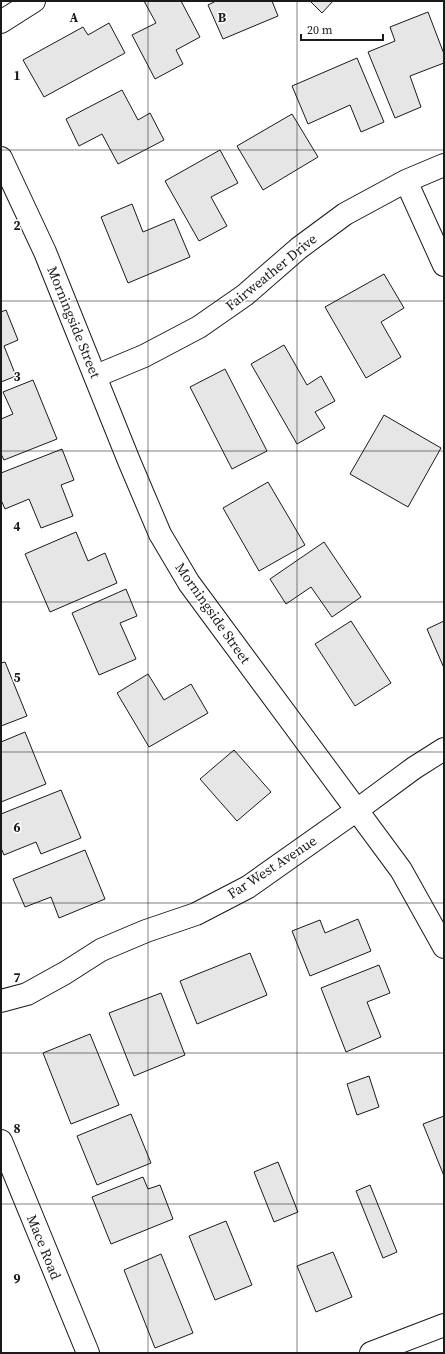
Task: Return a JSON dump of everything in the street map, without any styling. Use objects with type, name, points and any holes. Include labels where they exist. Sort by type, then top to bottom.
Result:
[{"type":"street","points":[[1,22],[34,1]]},
{"type":"street","name":"Morningside Street","points":[[1,158],[45,252],[160,534],[189,583],[401,870],[444,947]]},
{"type":"street","name":"Fairweather Drive","points":[[96,376],[144,356],[199,327],[245,295],[299,248],[345,214],[406,181],[444,165]]},
{"type":"street","points":[[406,181],[444,265]]},
{"type":"street","name":"Far West Avenue","points":[[1,1001],[27,994],[65,974],[101,950],[146,931],[196,914],[248,886],[357,810],[414,768],[444,749]]},
{"type":"street","name":"Mace Road","points":[[1,1141],[88,1353]]},
{"type":"street","points":[[371,1353],[444,1325]]},
{"type":"building","points":[[144,1],[181,1],[200,37],[176,50],[183,64],[155,79],[132,35],[156,23]]},
{"type":"building","points":[[216,1],[272,1],[278,16],[223,39],[208,5]]},
{"type":"building","points":[[310,1],[333,1],[322,13]]},
{"type":"building","points":[[428,12],[444,54],[444,63],[410,76],[421,107],[395,118],[368,52],[395,41],[390,27]]},
{"type":"building","points":[[109,23],[125,53],[44,97],[23,60],[83,27],[88,35]]},
{"type":"building","points":[[357,58],[384,122],[361,132],[350,105],[308,124],[292,86]]},
{"type":"building","points":[[122,90],[138,120],[150,113],[164,140],[118,164],[102,134],[79,146],[66,119]]},
{"type":"building","points":[[292,114],[318,157],[263,190],[237,146]]},
{"type":"building","points":[[220,150],[238,183],[211,197],[227,226],[199,241],[165,181]]},
{"type":"building","points":[[132,204],[143,232],[174,219],[190,257],[128,283],[101,217]]},
{"type":"building","points":[[384,274],[404,308],[381,322],[401,357],[366,378],[325,307]]},
{"type":"building","points":[[6,310],[18,340],[4,346],[16,376],[1,382],[1,312]]},
{"type":"building","points":[[284,345],[307,385],[321,376],[335,401],[315,412],[325,428],[297,444],[251,364]]},
{"type":"building","points":[[225,369],[267,451],[232,469],[190,387]]},
{"type":"building","points":[[33,380],[57,439],[4,460],[1,454],[1,419],[13,414],[3,392]]},
{"type":"building","points":[[384,415],[441,448],[408,507],[350,474]]},
{"type":"building","points":[[62,449],[74,480],[61,485],[73,516],[41,528],[29,499],[5,509],[1,500],[1,473]]},
{"type":"building","points":[[268,482],[305,545],[259,571],[223,508]]},
{"type":"building","points":[[76,532],[88,561],[105,553],[117,583],[50,612],[25,554]]},
{"type":"building","points":[[324,542],[361,597],[332,617],[311,587],[286,604],[270,579]]},
{"type":"building","points":[[126,589],[137,616],[120,623],[136,659],[99,675],[72,613]]},
{"type":"building","points":[[351,621],[391,683],[355,706],[315,644]]},
{"type":"building","points":[[444,621],[444,668],[427,629]]},
{"type":"building","points":[[5,662],[27,716],[1,726],[1,663]]},
{"type":"building","points":[[148,674],[164,700],[191,684],[208,713],[149,747],[117,693]]},
{"type":"building","points":[[25,732],[46,784],[1,802],[1,742]]},
{"type":"building","points":[[234,750],[271,792],[237,821],[200,779]]},
{"type":"building","points":[[61,790],[81,838],[41,854],[36,842],[4,855],[1,848],[1,814]]},
{"type":"building","points":[[85,850],[105,899],[59,918],[51,897],[25,907],[13,879]]},
{"type":"building","points":[[358,919],[371,951],[310,976],[292,931],[320,920],[325,933]]},
{"type":"building","points":[[250,953],[267,995],[197,1024],[180,981]]},
{"type":"building","points":[[379,965],[390,993],[367,1002],[381,1037],[346,1052],[321,988]]},
{"type":"building","points":[[161,993],[185,1055],[134,1076],[109,1013]]},
{"type":"building","points":[[90,1034],[119,1105],[71,1124],[43,1053]]},
{"type":"building","points":[[369,1076],[379,1107],[357,1115],[347,1084]]},
{"type":"building","points":[[131,1114],[151,1163],[97,1185],[77,1136]]},
{"type":"building","points":[[444,1116],[444,1176],[423,1124]]},
{"type":"building","points":[[278,1162],[298,1212],[274,1222],[254,1172]]},
{"type":"building","points":[[143,1177],[148,1189],[160,1185],[173,1219],[111,1244],[92,1197]]},
{"type":"building","points":[[370,1185],[397,1252],[383,1258],[356,1191]]},
{"type":"building","points":[[226,1221],[252,1285],[215,1300],[189,1236]]},
{"type":"building","points":[[333,1252],[352,1297],[316,1312],[297,1266]]},
{"type":"building","points":[[161,1254],[193,1333],[155,1348],[124,1270]]}]
